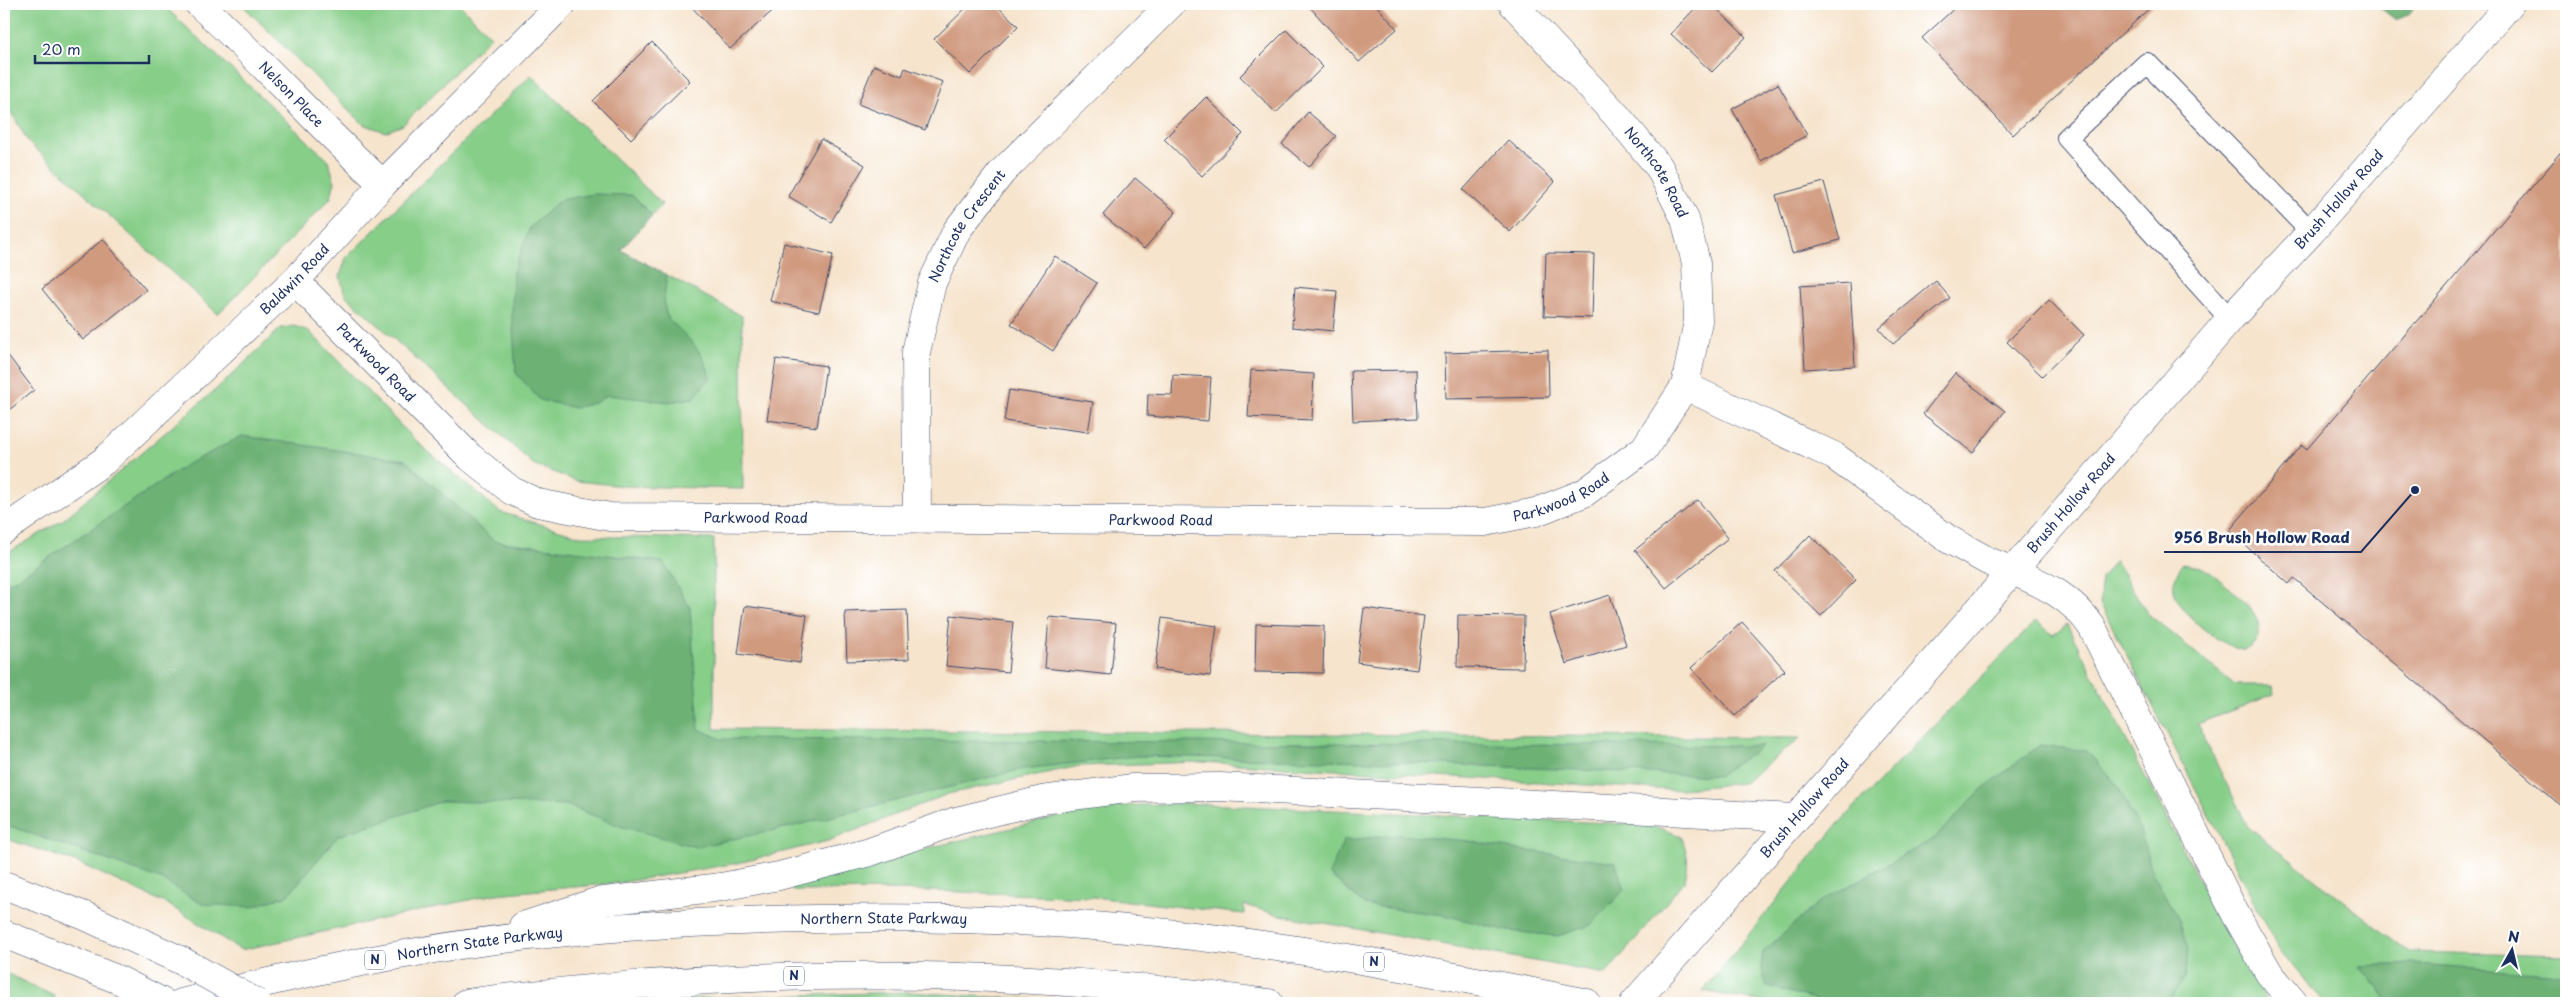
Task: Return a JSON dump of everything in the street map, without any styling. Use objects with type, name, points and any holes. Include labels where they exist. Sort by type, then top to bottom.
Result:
[{"type":"main road","name":"Nelson Place","points":[[199,4],[245,45],[349,154],[383,184]]},
{"type":"main road","name":"Baldwin Road","points":[[4,530],[104,461],[295,281],[383,184],[562,4]]},
{"type":"main road","name":"Northcote Crescent","points":[[917,518],[916,352],[932,282],[957,230],[1002,172],[1171,4]]},
{"type":"main road","name":"Northcote Road","points":[[1513,4],[1616,115],[1659,167],[1685,219],[1696,263],[1698,321],[1685,386]]},
{"type":"main road","name":"Brush Hollow Road","points":[[1634,1003],[2013,571],[2230,319],[2311,232],[2510,4]]},
{"type":"main road","name":"Parkwood Road","points":[[295,281],[470,457],[512,491],[538,503],[610,517],[1485,522],[1536,512],[1584,493],[1644,449],[1685,386]]},
{"type":"main road","points":[[1685,386],[1834,456],[1948,539],[1988,561],[2061,594],[2082,613],[2236,915],[2269,973],[2294,1003]]},
{"type":"main road","points":[[470,944],[596,902],[722,887],[779,876],[870,852],[956,821],[999,809],[1086,792],[1133,788],[1220,787],[1795,818]]},
{"type":"main road","points":[[4,885],[85,916],[182,961],[257,1003]]},
{"type":"main road","name":"Northern State Parkway","points":[[181,1003],[350,964],[470,944],[706,921],[869,918],[1032,922],[1114,927],[1287,947],[1462,977],[1587,1003]]},
{"type":"main road","points":[[4,934],[119,980],[164,1003]]},
{"type":"main road","name":"N","points":[[466,1003],[705,980],[867,975],[1042,982],[1185,993],[1269,1003]]},
{"type":"lane","points":[[2230,319],[2066,138],[2147,63],[2311,232]]},
{"type":"green space","points":[[15,4],[162,4],[328,160],[335,182],[330,199],[218,314],[29,143],[4,100],[4,9]]},
{"type":"green space","points":[[241,4],[459,4],[491,36],[403,125],[385,132],[363,124]]},
{"type":"green space","points":[[2375,4],[2417,4],[2408,15],[2396,20]]},
{"type":"green space","points":[[531,75],[662,204],[621,250],[742,316],[743,489],[624,486],[576,481],[533,464],[345,295],[340,276],[346,258]]},
{"type":"green space","points":[[594,194],[632,195],[652,215],[621,250],[667,275],[665,292],[666,313],[669,319],[699,352],[711,377],[694,398],[669,402],[607,395],[597,402],[575,408],[540,400],[516,373],[512,316],[513,272],[530,227],[560,200]]},
{"type":"green space","points":[[294,326],[309,331],[417,442],[500,512],[580,536],[714,539],[714,729],[1800,738],[1744,783],[1671,790],[1201,762],[1079,766],[948,794],[828,841],[738,863],[619,883],[496,894],[241,950],[169,905],[78,863],[4,838],[4,555],[63,520],[222,384],[281,328]]},
{"type":"green space","points":[[242,436],[405,460],[494,541],[663,562],[690,608],[699,729],[721,739],[1762,746],[1719,776],[1367,761],[1137,756],[1023,769],[790,827],[696,847],[620,826],[567,805],[442,801],[338,836],[288,895],[252,907],[202,904],[161,879],[4,824],[4,584],[17,579],[186,465]]},
{"type":"green space","points":[[2115,560],[2147,613],[2235,685],[2273,685],[2274,694],[2197,724],[2248,827],[2409,952],[2566,956],[2566,1003],[2325,1003],[2277,947],[2100,603],[2101,578]]},
{"type":"green space","points":[[2182,564],[2201,567],[2210,572],[2250,608],[2257,619],[2259,630],[2256,641],[2245,651],[2235,648],[2214,636],[2184,610],[2174,590],[2174,583]]},
{"type":"green space","points":[[2036,621],[2053,635],[2067,625],[2228,937],[2269,1003],[1769,1003],[1703,991],[1839,823]]},
{"type":"green space","points":[[2040,745],[2087,751],[2118,786],[2140,831],[2153,874],[2179,919],[2188,949],[2186,976],[2168,1003],[1828,1003],[1767,986],[1761,968],[1763,952],[1818,903],[1935,838],[1982,789]]},
{"type":"green space","points":[[1182,803],[1651,825],[1681,836],[1688,864],[1684,882],[1606,974],[1280,915],[1244,905],[1244,914],[1093,897],[902,890],[793,891],[789,881],[1100,807]]},
{"type":"green space","points":[[1399,835],[1469,841],[1520,850],[1615,862],[1625,889],[1591,925],[1558,936],[1508,931],[1444,915],[1364,905],[1329,874],[1344,840]]},
{"type":"green space","points":[[2413,964],[2566,974],[2566,1003],[2390,1003],[2359,966]]},
{"type":"green space","points":[[4,972],[54,996],[54,1003],[4,1003]]},
{"type":"green space","points":[[908,992],[1091,1003],[652,1003],[700,998]]},
{"type":"building","points":[[780,4],[730,49],[690,5]]},
{"type":"building","points":[[970,4],[995,4],[1018,26],[970,74],[934,39]]},
{"type":"building","points":[[1307,4],[1375,4],[1397,29],[1359,62]]},
{"type":"building","points":[[1699,4],[1712,4],[1746,37],[1712,72],[1671,34]]},
{"type":"building","points":[[1959,4],[2154,4],[2013,135],[1922,38]]},
{"type":"building","points":[[1286,30],[1323,67],[1276,113],[1240,76]]},
{"type":"building","points":[[652,42],[690,81],[631,139],[593,101]]},
{"type":"building","points":[[874,65],[902,76],[905,68],[943,82],[925,130],[858,104]]},
{"type":"building","points":[[1778,84],[1807,135],[1761,161],[1732,109]]},
{"type":"building","points":[[1206,97],[1243,134],[1202,176],[1164,139]]},
{"type":"building","points":[[1308,112],[1336,136],[1309,167],[1282,144]]},
{"type":"building","points":[[821,139],[865,165],[831,222],[788,196]]},
{"type":"building","points":[[1508,140],[1555,182],[1510,232],[1463,190]]},
{"type":"building","points":[[2566,147],[2566,810],[2294,578],[2289,584],[2229,531],[2302,445],[2307,449]]},
{"type":"building","points":[[1135,178],[1176,212],[1144,249],[1103,215]]},
{"type":"building","points":[[1824,182],[1840,240],[1792,253],[1776,195]]},
{"type":"building","points":[[103,239],[146,290],[83,340],[42,289]]},
{"type":"building","points":[[784,243],[833,255],[819,312],[770,301]]},
{"type":"building","points":[[1546,253],[1594,254],[1592,318],[1544,316]]},
{"type":"building","points":[[1055,256],[1097,283],[1053,351],[1011,324]]},
{"type":"building","points":[[1936,281],[1950,298],[1893,344],[1879,328]]},
{"type":"building","points":[[1850,283],[1855,366],[1805,369],[1800,286]]},
{"type":"building","points":[[1295,287],[1337,291],[1333,331],[1292,327]]},
{"type":"building","points":[[2049,300],[2084,335],[2042,376],[2007,342]]},
{"type":"building","points":[[4,350],[34,390],[4,414]]},
{"type":"building","points":[[1548,350],[1549,397],[1446,399],[1445,353]]},
{"type":"building","points":[[776,359],[826,366],[817,427],[767,420]]},
{"type":"building","points":[[1251,370],[1314,374],[1312,420],[1248,417]]},
{"type":"building","points":[[1416,370],[1418,418],[1353,421],[1351,371]]},
{"type":"building","points":[[1955,373],[2005,411],[1973,453],[1923,414]]},
{"type":"building","points":[[1173,375],[1211,377],[1208,421],[1147,416],[1148,394],[1172,395]]},
{"type":"building","points":[[1009,390],[1093,402],[1088,432],[1004,421]]},
{"type":"building","points":[[1698,500],[1728,538],[1666,588],[1635,550]]},
{"type":"building","points":[[1810,535],[1856,580],[1821,616],[1775,571]]},
{"type":"building","points":[[1610,595],[1626,645],[1566,664],[1550,614]]},
{"type":"building","points":[[745,606],[807,615],[800,663],[738,654]]},
{"type":"building","points":[[1364,608],[1424,616],[1417,670],[1357,662]]},
{"type":"building","points":[[907,610],[909,659],[847,661],[845,612]]},
{"type":"building","points":[[951,615],[1013,622],[1008,672],[946,666]]},
{"type":"building","points":[[1458,615],[1524,616],[1523,668],[1457,667]]},
{"type":"building","points":[[1049,617],[1116,623],[1111,675],[1045,668]]},
{"type":"building","points":[[1162,618],[1217,626],[1210,676],[1155,669]]},
{"type":"building","points":[[1742,622],[1785,670],[1735,716],[1691,668]]},
{"type":"building","points":[[1256,624],[1324,626],[1323,673],[1255,672]]},
{"type":"place","name":"956 Brush Hollow Road","points":[[2415,490]]}]
